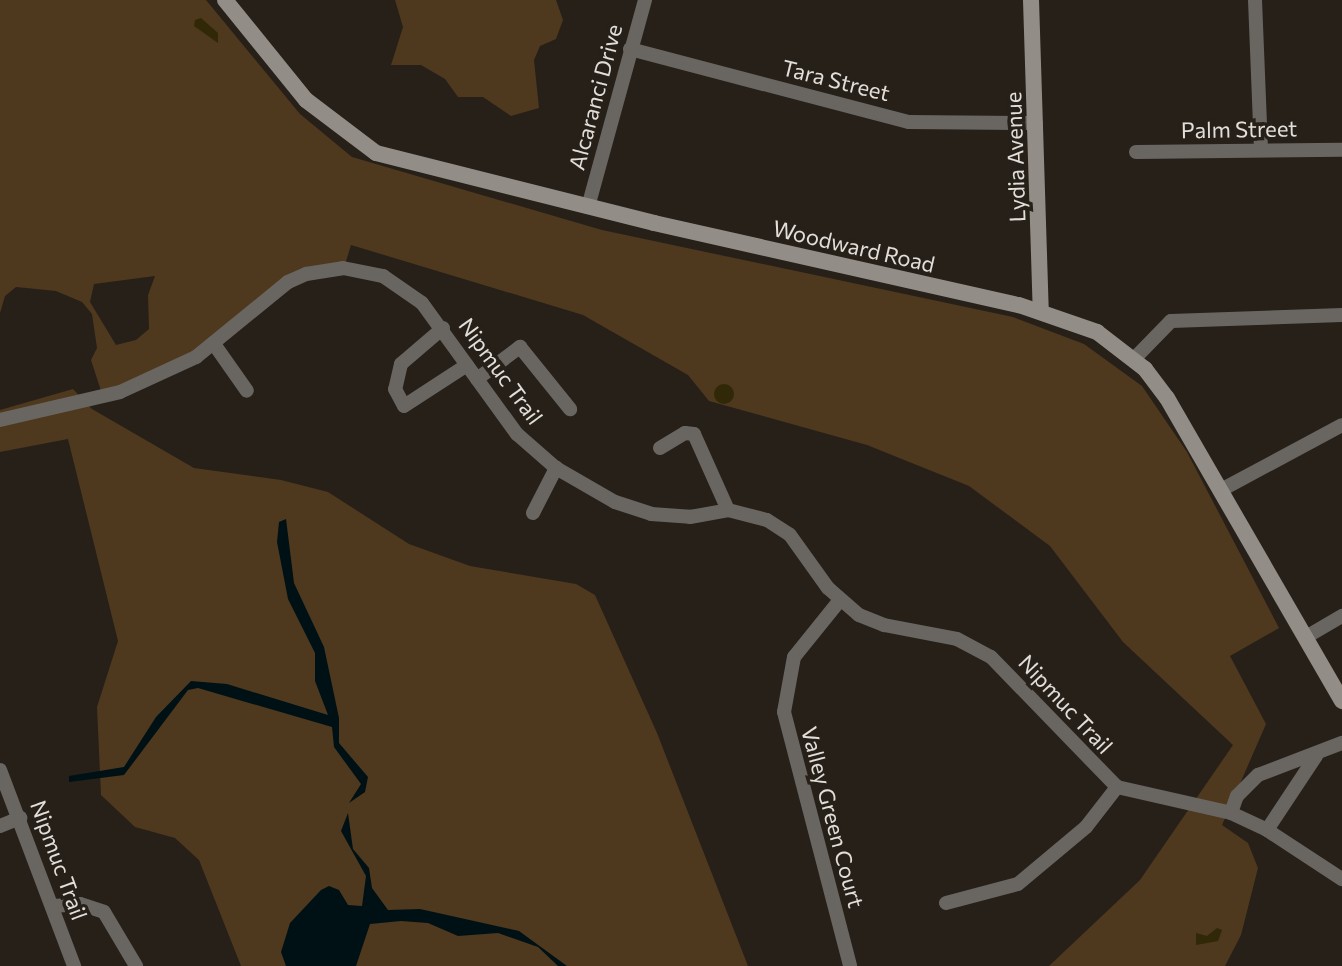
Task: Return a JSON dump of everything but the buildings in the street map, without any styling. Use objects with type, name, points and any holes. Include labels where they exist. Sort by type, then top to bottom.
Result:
[{"type":"street","name":"Woodward Road","points":[[225,0],[306,100],[369,150],[588,207],[1041,312],[1097,332],[1134,359],[1167,398],[1342,701]]},
{"type":"street","name":"Alcaranci Drive","points":[[588,207],[645,0]]},
{"type":"street","name":"Lydia Avenue","points":[[1031,0],[1041,312]]},
{"type":"street","points":[[1255,0],[1261,149]]},
{"type":"street","name":"Tara Street","points":[[630,49],[909,122],[1036,123]]},
{"type":"street","name":"Palm Street","points":[[1136,152],[1342,150]]},
{"type":"street","name":"Nipmuc Trail","points":[[0,420],[120,392],[214,344],[288,282],[318,269],[368,271],[393,281],[443,328],[517,434],[556,468],[615,502],[651,514],[690,517],[728,510],[781,528],[840,600],[878,623],[957,639],[991,657],[1117,787]]},
{"type":"street","points":[[1134,359],[1171,321],[1342,315]]},
{"type":"street","points":[[443,328],[401,364],[395,389],[404,406],[467,365]]},
{"type":"street","points":[[214,344],[247,391]]},
{"type":"street","points":[[477,379],[520,347],[570,409]]},
{"type":"street","points":[[1221,490],[1342,425]]},
{"type":"street","points":[[660,448],[685,433],[694,434],[728,510]]},
{"type":"street","points":[[533,513],[556,468]]},
{"type":"street","name":"Valley Green Court","points":[[840,600],[794,657],[784,712],[850,966]]},
{"type":"street","points":[[1306,637],[1342,616]]},
{"type":"street","points":[[1231,813],[1237,796],[1258,775],[1301,756],[1316,756],[1342,743]]},
{"type":"street","points":[[1267,830],[1316,756]]},
{"type":"street","name":"Nipmuc Trail","points":[[0,770],[74,966]]},
{"type":"street","points":[[946,903],[1018,884],[1086,827],[1117,787],[1231,813],[1267,830],[1342,879]]},
{"type":"street","points":[[0,826],[20,818]]},
{"type":"street","points":[[53,906],[80,904],[104,912],[136,966]]},
{"type":"shaded area","points":[[0,0],[206,0],[300,114],[352,157],[602,230],[1013,317],[1084,344],[1142,386],[1187,452],[1279,628],[1230,656],[1266,724],[1222,825],[1248,843],[1258,868],[1241,935],[1225,966],[1049,966],[1140,880],[1233,745],[1123,642],[1050,546],[969,486],[867,445],[709,401],[688,375],[583,315],[351,245],[344,268],[292,286],[225,338],[103,397],[91,360],[97,348],[92,314],[82,302],[56,291],[16,287],[5,296],[0,313]],"holes":[[[155,276],[148,295],[149,329],[136,340],[116,345],[90,302],[94,284]]]},
{"type":"shaded area","points":[[395,0],[556,0],[563,20],[556,39],[540,46],[534,60],[539,108],[511,116],[483,97],[458,97],[445,79],[421,65],[391,65],[403,27]]},
{"type":"shaded area","points":[[73,389],[92,409],[194,468],[281,480],[328,492],[409,544],[470,566],[576,584],[595,595],[657,733],[748,966],[241,966],[199,860],[175,838],[135,827],[101,795],[97,707],[118,641],[68,439],[0,452],[0,410]]},
{"type":"shaded area","points":[[286,519],[294,583],[324,647],[339,718],[339,743],[368,777],[365,792],[349,803],[361,784],[334,747],[332,727],[198,688],[188,690],[124,775],[69,782],[69,776],[124,767],[156,717],[191,681],[227,684],[328,715],[315,681],[315,653],[288,599],[277,542],[279,522]]},
{"type":"shaded area","points":[[348,813],[353,849],[369,868],[372,888],[388,910],[420,909],[519,931],[567,966],[558,966],[538,947],[498,933],[458,936],[428,923],[401,921],[370,924],[356,966],[286,966],[281,952],[290,923],[321,890],[329,886],[339,890],[348,905],[362,906],[366,876],[341,831]]},
{"type":"sand","points":[[201,18],[218,33],[218,43],[194,26],[195,20]]},
{"type":"sand","points":[[724,384],[731,387],[734,394],[731,401],[724,404],[717,401],[714,394],[717,387]]},
{"type":"sand","points":[[1217,928],[1222,930],[1218,941],[1196,945],[1196,933],[1207,936]]}]
